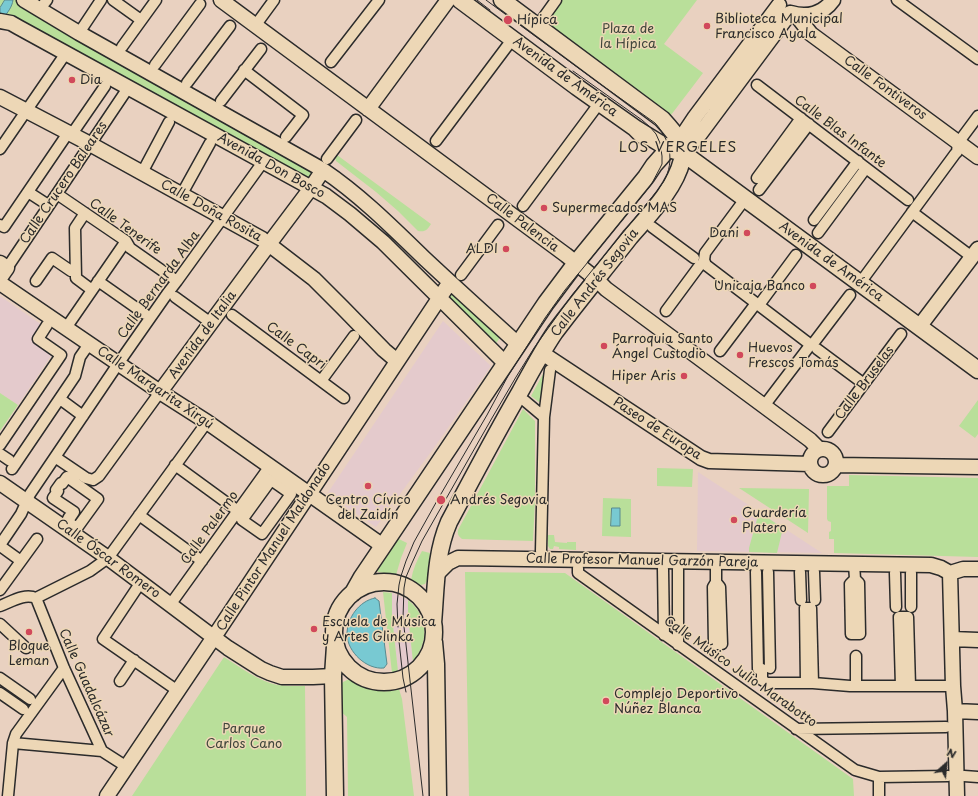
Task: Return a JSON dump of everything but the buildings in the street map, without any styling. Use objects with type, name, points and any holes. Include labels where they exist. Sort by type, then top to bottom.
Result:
[{"type":"main road","name":"Avenida Don Bosco","points":[[24,0],[43,5],[79,32],[325,165],[342,183],[456,279],[518,344]]},
{"type":"main road","name":"Calle Palencia","points":[[221,0],[576,263],[596,279],[606,290],[810,440],[819,449]]},
{"type":"main road","points":[[368,109],[448,0]]},
{"type":"main road","name":"Avenida de América","points":[[460,0],[635,128],[648,142],[654,158],[654,165]]},
{"type":"main road","name":"Avenida de América","points":[[502,0],[662,119],[675,142],[855,289],[920,327],[978,370]]},
{"type":"main road","points":[[781,6],[803,16],[815,14],[823,10],[833,0]]},
{"type":"main road","name":"Calle Andrés Segovia","points":[[675,142],[700,134],[781,6]]},
{"type":"main road","name":"Calle Andrés Segovia","points":[[353,593],[362,577],[505,363],[555,291],[654,165],[683,135],[689,125],[781,6]]},
{"type":"main road","name":"Calle Fontiveros","points":[[781,6],[811,34],[978,157]]},
{"type":"main road","name":"Avenida Don Bosco","points":[[0,21],[11,23],[322,194],[350,214],[383,242],[505,363]]},
{"type":"main road","name":"Calle Doña Rosita","points":[[0,96],[71,132],[262,239],[314,280],[384,350],[397,361]]},
{"type":"main road","points":[[635,128],[675,142]]},
{"type":"main road","name":"Calle Andrés Segovia","points":[[433,630],[436,574],[440,549],[449,522],[502,423],[555,333],[596,279],[662,199],[676,176],[682,161],[675,142]]},
{"type":"main road","name":"Avenida de Italia","points":[[160,392],[311,188],[325,165]]},
{"type":"main road","points":[[920,327],[975,253]]},
{"type":"main road","name":"Calle Pintor Manuel Maldonado","points":[[107,796],[214,638],[439,298],[456,279]]},
{"type":"main road","name":"Calle Margarita Xirgú","points":[[0,283],[118,364],[207,422],[383,546]]},
{"type":"main road","name":"Paseo de Europa","points":[[542,353],[709,462],[810,464]]},
{"type":"main road","points":[[819,449],[830,451],[835,457],[836,465],[834,469],[823,475],[814,472],[810,464],[813,454],[819,449]]},
{"type":"main road","points":[[836,465],[978,467]]},
{"type":"main road","name":"Calle Óscar Romero","points":[[0,483],[108,558],[214,638],[261,669],[282,677],[333,676]]},
{"type":"main road","name":"Calle Profesor Manuel Garzón Pareja","points":[[436,574],[448,563],[458,558],[931,565],[950,573]]},
{"type":"main road","points":[[957,796],[950,573],[963,569],[978,569]]},
{"type":"main road","points":[[433,630],[432,646],[421,666],[403,678],[386,682],[368,680],[353,672],[338,653],[334,630],[337,615],[347,599],[361,588],[376,583],[399,585],[411,591],[427,608],[433,630],[436,664],[438,796]]},
{"type":"main road","points":[[952,639],[978,640]]},
{"type":"main road","points":[[335,796],[333,676],[336,645]]},
{"type":"main road","points":[[955,711],[978,712]]},
{"type":"street","points":[[79,32],[101,0]]},
{"type":"street","points":[[113,0],[141,20]]},
{"type":"street","points":[[122,47],[156,0]]},
{"type":"street","points":[[255,26],[274,0]]},
{"type":"street","points":[[331,62],[379,0]]},
{"type":"street","points":[[541,21],[556,0]]},
{"type":"street","points":[[896,0],[978,59]]},
{"type":"street","points":[[155,66],[200,4]]},
{"type":"street","points":[[187,83],[230,26]]},
{"type":"street","points":[[436,141],[508,45]]},
{"type":"street","points":[[221,102],[261,49]]},
{"type":"street","points":[[0,148],[66,53]]},
{"type":"street","points":[[244,70],[303,115],[286,137]]},
{"type":"street","name":"Calle Blas Infante","points":[[757,85],[908,200]]},
{"type":"street","points":[[0,224],[4,228],[28,192],[105,86]]},
{"type":"street","name":"Calle Crucero Baleares","points":[[2,269],[57,194],[128,88]]},
{"type":"street","points":[[523,206],[595,109]]},
{"type":"street","points":[[764,406],[808,348],[814,345],[957,152],[958,143],[978,116]]},
{"type":"street","points":[[325,165],[356,120]]},
{"type":"street","points":[[757,178],[805,121]]},
{"type":"street","points":[[759,190],[805,121]]},
{"type":"street","points":[[144,169],[169,122]]},
{"type":"street","points":[[184,190],[210,143]]},
{"type":"street","points":[[814,220],[858,161]]},
{"type":"street","name":"Calle Bernarda Alba","points":[[2,547],[21,514],[30,494],[118,364],[262,162]]},
{"type":"street","points":[[818,234],[866,168]]},
{"type":"street","points":[[28,192],[45,203]]},
{"type":"street","name":"Calle Tenerife","points":[[57,194],[126,241],[130,248],[177,281]]},
{"type":"street","points":[[666,312],[699,261],[745,199]]},
{"type":"street","points":[[912,212],[975,253]]},
{"type":"street","points":[[85,213],[75,228],[75,270],[76,278],[92,290]]},
{"type":"street","points":[[456,279],[498,225]]},
{"type":"street","points":[[652,227],[706,265],[864,384]]},
{"type":"street","points":[[66,328],[126,241]]},
{"type":"street","points":[[720,351],[796,255]]},
{"type":"street","points":[[36,281],[52,258],[71,271],[75,270]]},
{"type":"street","points":[[98,281],[145,314]]},
{"type":"street","points":[[176,297],[211,323]]},
{"type":"street","name":"Calle Capri","points":[[232,315],[344,398]]},
{"type":"street","points":[[0,445],[61,355],[38,339],[47,325]]},
{"type":"street","name":"Calle Bruselas","points":[[828,432],[902,334]]},
{"type":"street","points":[[321,380],[354,336]]},
{"type":"street","points":[[0,454],[11,464],[60,399],[75,376],[80,357],[89,344]]},
{"type":"street","points":[[541,551],[544,417],[550,370]]},
{"type":"street","name":"Avenida de Italia","points":[[56,457],[86,478],[93,480],[99,476],[160,392]]},
{"type":"street","points":[[60,399],[83,416]]},
{"type":"street","points":[[525,401],[544,417]]},
{"type":"street","points":[[0,606],[24,596],[32,596],[36,598],[90,571],[108,558],[207,422]]},
{"type":"street","points":[[175,465],[240,515],[262,534],[291,494],[271,480],[240,515]]},
{"type":"street","name":"Calle Palermo","points":[[170,605],[202,560],[240,515],[270,466]]},
{"type":"street","points":[[67,477],[96,496],[74,527],[67,521],[74,512],[53,498],[58,491],[56,490],[67,477]]},
{"type":"street","points":[[139,515],[202,560]]},
{"type":"street","points":[[0,590],[37,539]]},
{"type":"street","points":[[2,547],[21,561]]},
{"type":"street","points":[[716,562],[716,582],[713,587],[714,644],[722,644],[720,587],[716,582]]},
{"type":"street","points":[[854,564],[854,579]]},
{"type":"street","name":"Calle Músico Julio Marabotto","points":[[578,568],[578,574],[855,770],[879,777],[948,776]]},
{"type":"street","name":"Calle Profesor Manuel Garzón Pareja","points":[[663,569],[664,634]]},
{"type":"street","name":"Calle Profesor Manuel Garzón Pareja","points":[[678,569],[678,645]]},
{"type":"street","points":[[756,572],[763,669]]},
{"type":"street","points":[[768,572],[762,680],[767,683],[809,683],[856,686],[953,686]]},
{"type":"street","points":[[800,572],[800,600]]},
{"type":"street","points":[[814,572],[815,600]]},
{"type":"street","points":[[895,573],[896,607]]},
{"type":"street","points":[[911,573],[911,607]]},
{"type":"street","points":[[141,582],[103,639],[178,691]]},
{"type":"street","name":"Calle Guadalcázar","points":[[36,598],[64,668],[102,751],[127,767]]},
{"type":"street","points":[[805,608],[811,608],[809,683],[805,608]]},
{"type":"street","points":[[899,617],[908,617],[905,686],[899,617]]},
{"type":"street","points":[[0,624],[26,648]]},
{"type":"street","points":[[856,656],[856,686]]},
{"type":"street","points":[[120,681],[134,660]]},
{"type":"street","points":[[8,796],[13,743],[16,734],[64,668]]},
{"type":"street","points":[[0,678],[30,699]]},
{"type":"street","points":[[0,693],[23,709]]},
{"type":"street","points":[[796,729],[946,727]]},
{"type":"street","points":[[13,743],[102,751]]},
{"type":"street","points":[[964,776],[978,777]]},
{"type":"street","points":[[879,777],[879,796]]},
{"type":"shaded area","points":[[0,296],[42,325],[33,339],[53,353],[18,405],[0,393]]},
{"type":"shaded area","points":[[443,321],[491,366],[376,527],[327,494]]},
{"type":"shaded area","name":"Guardería Platero","points":[[698,472],[822,553],[697,551]]},
{"type":"shaded area","points":[[392,593],[408,600],[408,615],[413,662],[398,671],[392,617]]},
{"type":"green space","points":[[0,0],[17,0],[316,170],[312,182],[0,18]]},
{"type":"green space","name":"Plaza de la Hípica","points":[[561,0],[697,0],[664,44],[703,73],[671,115],[545,21]]},
{"type":"green space","points":[[337,155],[431,224],[428,228],[425,231],[418,231],[376,192],[336,161],[335,158]]},
{"type":"green space","points":[[453,292],[502,335],[494,346],[449,298]]},
{"type":"green space","points":[[543,374],[547,375],[543,405],[531,396]]},
{"type":"green space","points":[[0,393],[18,405],[0,431]]},
{"type":"green space","points":[[978,400],[978,434],[975,438],[959,426]]},
{"type":"green space","points":[[523,409],[535,421],[535,501],[533,541],[462,539],[458,534],[458,530]]},
{"type":"green space","points":[[657,468],[693,469],[692,487],[657,486]]},
{"type":"green space","points":[[849,475],[978,478],[978,557],[834,553],[834,539],[829,539],[831,522],[827,519],[827,486],[849,486]]},
{"type":"green space","points":[[739,488],[809,489],[808,533]]},
{"type":"green space","points":[[603,498],[631,499],[631,537],[602,536]]},
{"type":"green space","points":[[759,512],[783,528],[777,553],[749,552]]},
{"type":"green space","points":[[548,535],[554,535],[555,542],[576,542],[576,550],[559,549],[559,547],[554,546],[553,549],[550,549],[548,546]]},
{"type":"green space","points":[[397,538],[407,543],[396,575],[378,572],[376,569]]},
{"type":"green space","points":[[422,551],[430,553],[427,580],[425,584],[421,585],[411,580],[415,565]]},
{"type":"green space","name":"Complejo Deportivo Núñez Blanca","points":[[465,572],[565,573],[853,779],[854,796],[469,796]]},
{"type":"green space","points":[[383,592],[392,593],[392,617],[398,671],[392,673]]},
{"type":"green space","points":[[408,600],[420,614],[424,630],[422,646],[413,662],[408,615]]},
{"type":"green space","name":"Parque Carlos Cano","points":[[224,657],[249,673],[270,683],[277,685],[305,686],[306,796],[132,796]]},
{"type":"green space","points":[[349,679],[373,690],[392,691],[399,689],[402,699],[414,796],[348,796],[347,717],[339,710],[340,686],[343,682]]},
{"type":"water","points":[[5,0],[13,0],[11,7],[4,17],[0,17],[0,8]]},
{"type":"water","points":[[612,508],[620,508],[620,526],[611,526]]},
{"type":"water","points":[[375,598],[379,601],[387,664],[384,668],[371,666],[359,658],[350,647],[347,634],[349,622],[355,611],[359,606]]},
{"type":"tram line","points":[[477,0],[490,10]]},
{"type":"tram line","points":[[423,796],[403,618],[406,577],[422,541],[534,348],[572,295],[657,191],[664,181],[670,158],[667,143],[660,129],[655,123],[486,0]]},
{"type":"tram line","points":[[398,627],[397,604],[399,585],[406,561],[414,542],[508,376],[545,318],[565,290],[651,185],[662,164],[660,143],[656,134],[650,127],[573,71]]},
{"type":"tram line","points":[[399,641],[406,692]]},
{"type":"place","name":"Hípica","points":[[508,20]]},
{"type":"place","name":"Biblioteca Municipal Francisco Ayala","points":[[707,26]]},
{"type":"place","name":"Dia","points":[[72,80]]},
{"type":"place","name":"Supermecados MAS","points":[[544,208]]},
{"type":"place","name":"Dani","points":[[747,233]]},
{"type":"place","name":"ALDI","points":[[506,249]]},
{"type":"place","name":"Unicaja Banco","points":[[813,286]]},
{"type":"place","name":"Parroquia Santo Ángel Custodio","points":[[604,346]]},
{"type":"place","name":"Huevos Frescos Tomás","points":[[740,355]]},
{"type":"place","name":"Hiper Aris","points":[[684,376]]},
{"type":"place","name":"Centro Cívico del Zaidín","points":[[368,486]]},
{"type":"place","name":"Andrés Segovia","points":[[441,500]]},
{"type":"place","name":"Guardería Platero","points":[[734,520]]},
{"type":"place","name":"Escuela de Música y Artes Glinka","points":[[314,629]]},
{"type":"place","name":"Bloque Leman","points":[[29,632]]},
{"type":"place","name":"Complejo Deportivo Núñez Blanca","points":[[606,701]]},
{"type":"district","name":"LOS VERGELES","points":[[678,148]]}]
